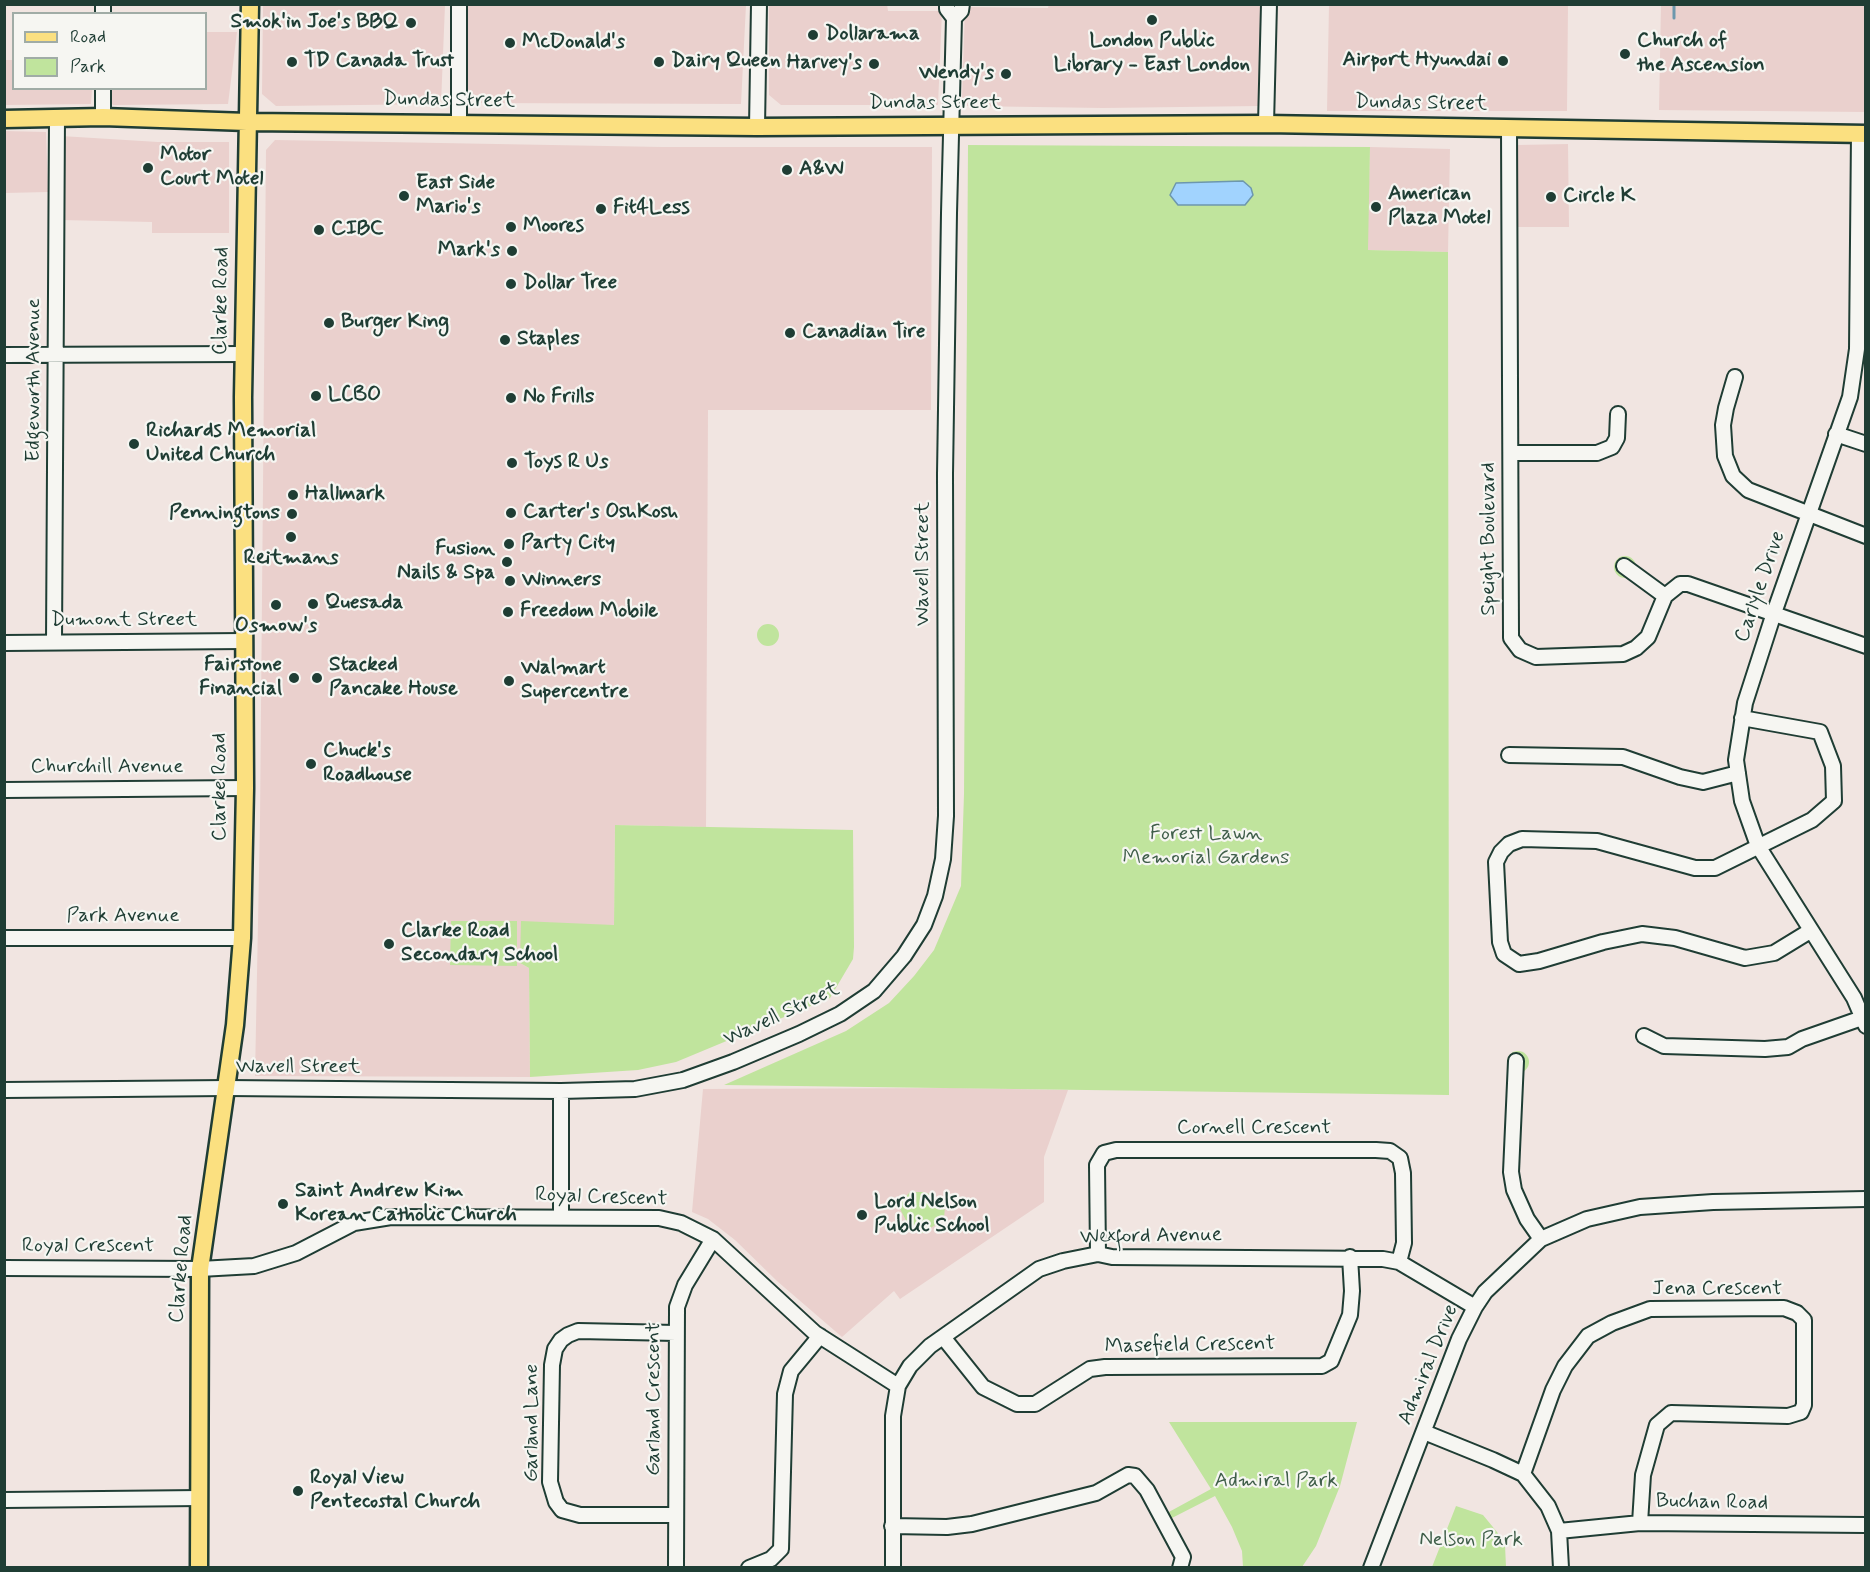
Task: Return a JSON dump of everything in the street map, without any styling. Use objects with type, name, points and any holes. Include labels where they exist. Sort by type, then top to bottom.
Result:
[{"type":"main road","name":"Clarke Road","points":[[199,1568],[200,1269],[235,1025],[242,938],[246,788],[244,354],[250,4]]},
{"type":"main road","name":"Dundas Street","points":[[4,119],[102,117],[247,122],[758,127],[1266,124],[1862,133]]},
{"type":"street","points":[[459,4],[459,124]]},
{"type":"street","points":[[758,127],[759,4]]},
{"type":"street","points":[[947,4],[947,9],[954,18],[961,11],[962,4]]},
{"type":"street","points":[[1266,124],[1269,4]]},
{"type":"street","name":"Wavell Street","points":[[4,1090],[227,1088],[561,1091],[635,1089],[683,1080],[799,1034],[840,1014],[874,991],[904,956],[924,925],[935,896],[943,859],[946,816],[945,504],[954,18]]},
{"type":"street","points":[[102,117],[103,90]]},
{"type":"street","name":"Edgeworth Avenue","points":[[54,642],[57,118]]},
{"type":"street","name":"Speight Boulevard","points":[[1509,128],[1511,638],[1520,650],[1536,657],[1623,654],[1636,648],[1648,637],[1665,596]]},
{"type":"street","name":"Carlyle Drive","points":[[1862,133],[1862,303],[1857,348],[1859,375],[1836,434],[1745,703],[1736,760],[1742,801],[1758,846],[1854,998],[1864,1022]]},
{"type":"street","points":[[4,355],[244,354]]},
{"type":"street","points":[[1735,377],[1723,425],[1725,456],[1733,476],[1748,490],[1866,536]]},
{"type":"street","points":[[1510,453],[1597,453],[1612,447],[1617,438],[1618,414]]},
{"type":"street","points":[[1836,434],[1866,444]]},
{"type":"street","points":[[1624,566],[1665,596],[1680,584],[1688,584],[1866,646]]},
{"type":"street","name":"Dumont Street","points":[[4,643],[244,641]]},
{"type":"street","points":[[1743,718],[1820,732],[1833,766],[1834,801],[1812,820],[1715,868],[1695,868],[1597,841],[1522,839],[1509,844],[1501,852],[1496,862],[1500,942],[1504,954],[1519,964],[1539,961],[1603,942],[1642,934],[1675,938],[1745,958],[1774,953],[1810,931]]},
{"type":"street","points":[[1509,755],[1623,757],[1680,777],[1703,782],[1738,773]]},
{"type":"street","name":"Churchill Avenue","points":[[4,790],[246,788]]},
{"type":"street","name":"Park Avenue","points":[[4,938],[242,938]]},
{"type":"street","points":[[1644,1036],[1664,1046],[1765,1049],[1788,1047],[1802,1039],[1864,1022]]},
{"type":"street","points":[[1516,1061],[1511,1172],[1514,1190],[1527,1219],[1541,1239]]},
{"type":"street","points":[[561,1091],[561,1216]]},
{"type":"street","name":"Cornell Crescent","points":[[1098,1254],[1097,1166],[1104,1153],[1116,1150],[1376,1150],[1390,1151],[1400,1158],[1402,1166],[1404,1243],[1399,1262]]},
{"type":"street","name":"Admiral Drive","points":[[1371,1568],[1460,1339],[1475,1307],[1485,1292],[1541,1239],[1587,1219],[1640,1207],[1713,1202],[1866,1200]]},
{"type":"street","name":"Royal Crescent","points":[[4,1268],[200,1269],[254,1266],[296,1253],[354,1223],[391,1217],[660,1218],[681,1223],[713,1239],[820,1336],[898,1386]]},
{"type":"street","name":"Garland Crescent","points":[[676,1568],[677,1307],[685,1285],[713,1239]]},
{"type":"street","name":"Wexford Avenue","points":[[893,1568],[893,1416],[898,1386],[910,1366],[930,1346],[1040,1269],[1063,1261],[1098,1254],[1112,1257],[1350,1257],[1399,1262],[1475,1307]]},
{"type":"street","name":"Masefield Crescent","points":[[943,1337],[983,1387],[1017,1404],[1035,1404],[1090,1369],[1105,1366],[1322,1366],[1331,1361],[1350,1315],[1352,1291],[1350,1257]]},
{"type":"street","name":"Jena Crescent","points":[[1523,1474],[1553,1390],[1565,1366],[1588,1336],[1612,1323],[1650,1309],[1784,1308],[1797,1313],[1804,1320],[1804,1405],[1801,1412],[1788,1416],[1671,1413],[1657,1425],[1643,1474],[1640,1523]]},
{"type":"street","name":"Garland Lane","points":[[675,1515],[580,1515],[562,1510],[556,1503],[550,1482],[552,1365],[555,1349],[561,1340],[578,1331],[676,1333]]},
{"type":"street","points":[[749,1568],[771,1559],[781,1549],[785,1394],[791,1371],[820,1336]]},
{"type":"street","points":[[1424,1432],[1523,1474],[1548,1506],[1559,1531],[1561,1568]]},
{"type":"street","points":[[892,1526],[946,1527],[972,1524],[1096,1493],[1128,1475],[1135,1476],[1148,1490],[1183,1557],[1180,1568]]},
{"type":"street","points":[[4,1500],[200,1498]]},
{"type":"street","name":"Buchan Road","points":[[1559,1531],[1640,1523],[1866,1525]]},
{"type":"shaded area","points":[[887,4],[888,11],[942,11],[938,105],[781,105],[769,95],[769,5]]},
{"type":"shaded area","points":[[1049,4],[1264,5],[1259,106],[1103,108],[967,106],[962,100],[965,7],[1048,8]]},
{"type":"shaded area","points":[[263,5],[445,5],[441,104],[276,106],[262,94]]},
{"type":"shaded area","points":[[466,5],[746,5],[741,104],[481,103],[467,88]]},
{"type":"shaded area","points":[[1329,5],[1568,5],[1567,111],[1327,111]]},
{"type":"shaded area","points":[[1661,5],[1865,5],[1865,112],[1659,110]]},
{"type":"shaded area","points":[[207,32],[237,32],[228,104],[113,105],[106,97],[106,90],[207,90]]},
{"type":"shaded area","points":[[6,60],[12,60],[12,90],[92,90],[91,104],[5,105]]},
{"type":"shaded area","points":[[5,131],[46,132],[48,192],[5,193]]},
{"type":"shaded area","points":[[61,136],[158,142],[229,142],[229,233],[152,233],[152,222],[61,220]]},
{"type":"shaded area","points":[[275,140],[662,147],[932,147],[931,410],[708,410],[706,827],[615,825],[614,925],[520,963],[529,968],[530,1077],[255,1076],[260,821],[266,150]]},
{"type":"shaded area","points":[[1568,144],[1569,227],[1516,227],[1518,145]]},
{"type":"shaded area","points":[[1370,147],[1450,149],[1448,252],[1367,250]]},
{"type":"shaded area","name":"Lord Nelson Public School","points":[[703,1089],[1068,1090],[1044,1157],[1044,1202],[900,1299],[894,1291],[842,1337],[777,1281],[735,1240],[708,1219],[692,1212]]},
{"type":"green space","name":"Forest Lawn Memorial Gardens","points":[[968,145],[1370,147],[1368,250],[1448,252],[1449,1095],[724,1085],[846,1031],[889,1003],[934,950],[961,886],[964,794]]},
{"type":"green space","points":[[1625,556],[1633,559],[1636,567],[1633,575],[1625,578],[1617,575],[1614,567],[1617,559]]},
{"type":"green space","points":[[764,624],[772,624],[779,631],[779,639],[772,646],[764,646],[757,639],[757,631]]},
{"type":"green space","points":[[615,825],[853,830],[853,959],[830,998],[676,1062],[638,1070],[530,1077],[529,968],[520,963],[521,921],[614,925]]},
{"type":"green space","points":[[451,921],[517,921],[517,966],[450,965]]},
{"type":"green space","points":[[1518,1051],[1526,1054],[1529,1062],[1526,1070],[1518,1073],[1510,1070],[1507,1062],[1510,1054]]},
{"type":"green space","points":[[910,1192],[924,1192],[935,1196],[945,1206],[944,1219],[923,1233],[911,1230],[898,1205]]},
{"type":"green space","name":"Admiral Park","points":[[1169,1422],[1357,1422],[1340,1486],[1316,1546],[1302,1567],[1243,1567],[1242,1551],[1215,1496],[1170,1519],[1167,1513],[1211,1489]]},
{"type":"green space","name":"Nelson Park","points":[[1456,1506],[1483,1515],[1497,1532],[1505,1545],[1506,1567],[1432,1567]]},
{"type":"water","points":[[1243,181],[1251,188],[1253,195],[1245,205],[1178,205],[1170,195],[1176,183]]},
{"type":"waterway","points":[[1674,4],[1674,18]]},
{"type":"place","name":"London Public Library - East London","points":[[1152,20]]},
{"type":"place","name":"Smok'in Joe's BBQ","points":[[411,23]]},
{"type":"place","name":"Dollarama","points":[[813,35]]},
{"type":"place","name":"McDonald's","points":[[510,43]]},
{"type":"place","name":"Church of the Ascension","points":[[1625,54]]},
{"type":"place","name":"Airport Hyundai","points":[[1503,61]]},
{"type":"place","name":"TD Canada Trust","points":[[292,62]]},
{"type":"place","name":"Dairy Queen","points":[[659,62]]},
{"type":"place","name":"Harvey's","points":[[874,64]]},
{"type":"place","name":"Wendy's","points":[[1006,74]]},
{"type":"place","name":"Motor Court Motel","points":[[148,168]]},
{"type":"place","name":"A&W","points":[[787,170]]},
{"type":"place","name":"East Side Mario's","points":[[404,196]]},
{"type":"place","name":"Circle K","points":[[1551,197]]},
{"type":"place","name":"American Plaza Motel","points":[[1376,207]]},
{"type":"place","name":"Fit4Less","points":[[601,209]]},
{"type":"place","name":"Moores","points":[[511,227]]},
{"type":"place","name":"CIBC","points":[[319,230]]},
{"type":"place","name":"Mark's","points":[[512,251]]},
{"type":"place","name":"Dollar Tree","points":[[511,284]]},
{"type":"place","name":"Burger King","points":[[329,323]]},
{"type":"place","name":"Canadian Tire","points":[[790,333]]},
{"type":"place","name":"Staples","points":[[505,340]]},
{"type":"place","name":"LCBO","points":[[316,396]]},
{"type":"place","name":"No Frills","points":[[511,398]]},
{"type":"place","name":"Richards Memorial United Church","points":[[134,444]]},
{"type":"place","name":"Toys R Us","points":[[512,463]]},
{"type":"place","name":"Hallmark","points":[[293,495]]},
{"type":"place","name":"Carter's OshKosh","points":[[511,513]]},
{"type":"place","name":"Penningtons","points":[[292,514]]},
{"type":"place","name":"Reitmans","points":[[291,537]]},
{"type":"place","name":"Party City","points":[[509,544]]},
{"type":"place","name":"Fusion Nails & Spa","points":[[507,562]]},
{"type":"place","name":"Winners","points":[[510,581]]},
{"type":"place","name":"Quesada","points":[[313,604]]},
{"type":"place","name":"Osmow's","points":[[276,605]]},
{"type":"place","name":"Freedom Mobile","points":[[508,612]]},
{"type":"place","name":"Fairstone Financial","points":[[294,678]]},
{"type":"place","name":"Stacked Pancake House","points":[[317,678]]},
{"type":"place","name":"Walmart Supercentre","points":[[509,681]]},
{"type":"place","name":"Chuck's Roadhouse","points":[[311,764]]},
{"type":"place","name":"Clarke Road Secondary School","points":[[389,944]]},
{"type":"place","name":"Saint Andrew Kim Korean Catholic Church","points":[[283,1204]]},
{"type":"place","name":"Lord Nelson Public School","points":[[862,1215]]},
{"type":"place","name":"Royal View Pentecostal Church","points":[[298,1491]]}]
